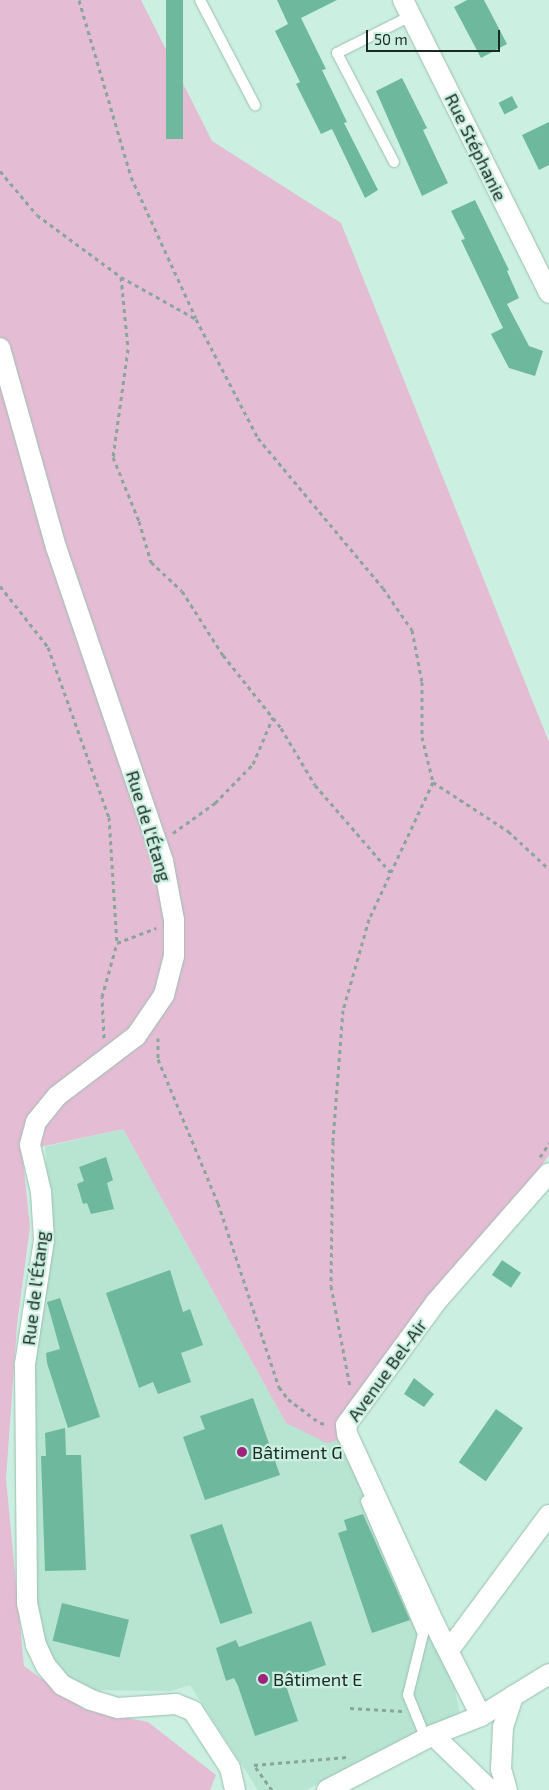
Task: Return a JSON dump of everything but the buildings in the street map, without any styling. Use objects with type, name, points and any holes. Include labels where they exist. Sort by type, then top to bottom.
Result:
[{"type":"street","name":"Rue Stéphanie","points":[[407,8],[549,294]]},
{"type":"street","name":"Rue de l'Étang","points":[[0,348],[56,546],[163,861],[174,920],[174,956],[164,995],[136,1036],[57,1096],[36,1122],[30,1145],[41,1192],[44,1240],[25,1364],[27,1603],[36,1645],[46,1666],[62,1685],[91,1700],[118,1708],[176,1704],[193,1711],[230,1768],[235,1790]]},
{"type":"street","name":"Avenue Bel-Air","points":[[481,1716],[434,1623],[347,1434],[350,1418],[436,1302],[549,1173]]},
{"type":"street","points":[[449,1650],[549,1515]]},
{"type":"street","points":[[327,1790],[430,1737],[481,1716],[549,1674]]},
{"type":"street","points":[[507,1790],[501,1769],[503,1727],[513,1696]]},
{"type":"street","points":[[430,1737],[490,1790]]},
{"type":"lane","points":[[200,0],[255,105]]},
{"type":"lane","points":[[394,162],[337,53],[407,8]]},
{"type":"lane","points":[[366,1501],[423,1634],[408,1695],[430,1737]]},
{"type":"path","points":[[79,0],[131,177],[196,318],[258,438],[383,588],[412,630],[422,682],[422,737],[433,782],[369,919],[343,1010],[333,1141],[331,1286],[350,1418],[320,1423],[288,1399],[279,1388],[218,1203],[158,1059],[158,1032]]},
{"type":"path","points":[[0,172],[37,215],[121,277],[196,318]]},
{"type":"path","points":[[121,277],[128,349],[113,457],[139,521],[151,562],[182,591],[223,655],[273,717],[316,785],[390,872]]},
{"type":"path","points":[[0,586],[48,647],[109,817],[117,943],[102,997],[104,1059]]},
{"type":"path","points":[[163,861],[174,832],[215,803],[253,764],[273,717]]},
{"type":"path","points":[[433,782],[508,831],[549,869]]},
{"type":"path","points":[[117,943],[174,920]]},
{"type":"path","points":[[350,1708],[415,1711]]},
{"type":"path","points":[[272,1790],[254,1766],[349,1757]]},
{"type":"shaded area","points":[[0,0],[141,0],[212,141],[341,223],[549,742],[549,1155],[344,1439],[327,1443],[286,1423],[123,1129],[22,1151],[30,1227],[17,1325],[6,1479],[24,1666],[84,1709],[148,1722],[216,1775],[210,1790],[0,1790]]},
{"type":"shaded area","points":[[123,1129],[286,1423],[344,1439],[450,1668],[460,1714],[306,1790],[258,1790],[190,1685],[171,1691],[86,1690],[64,1677],[46,1655],[36,1596],[34,1358],[52,1255],[45,1147]]},
{"type":"place","name":"Bâtiment G","points":[[242,1452]]},
{"type":"place","name":"Bâtiment E","points":[[263,1679]]}]
